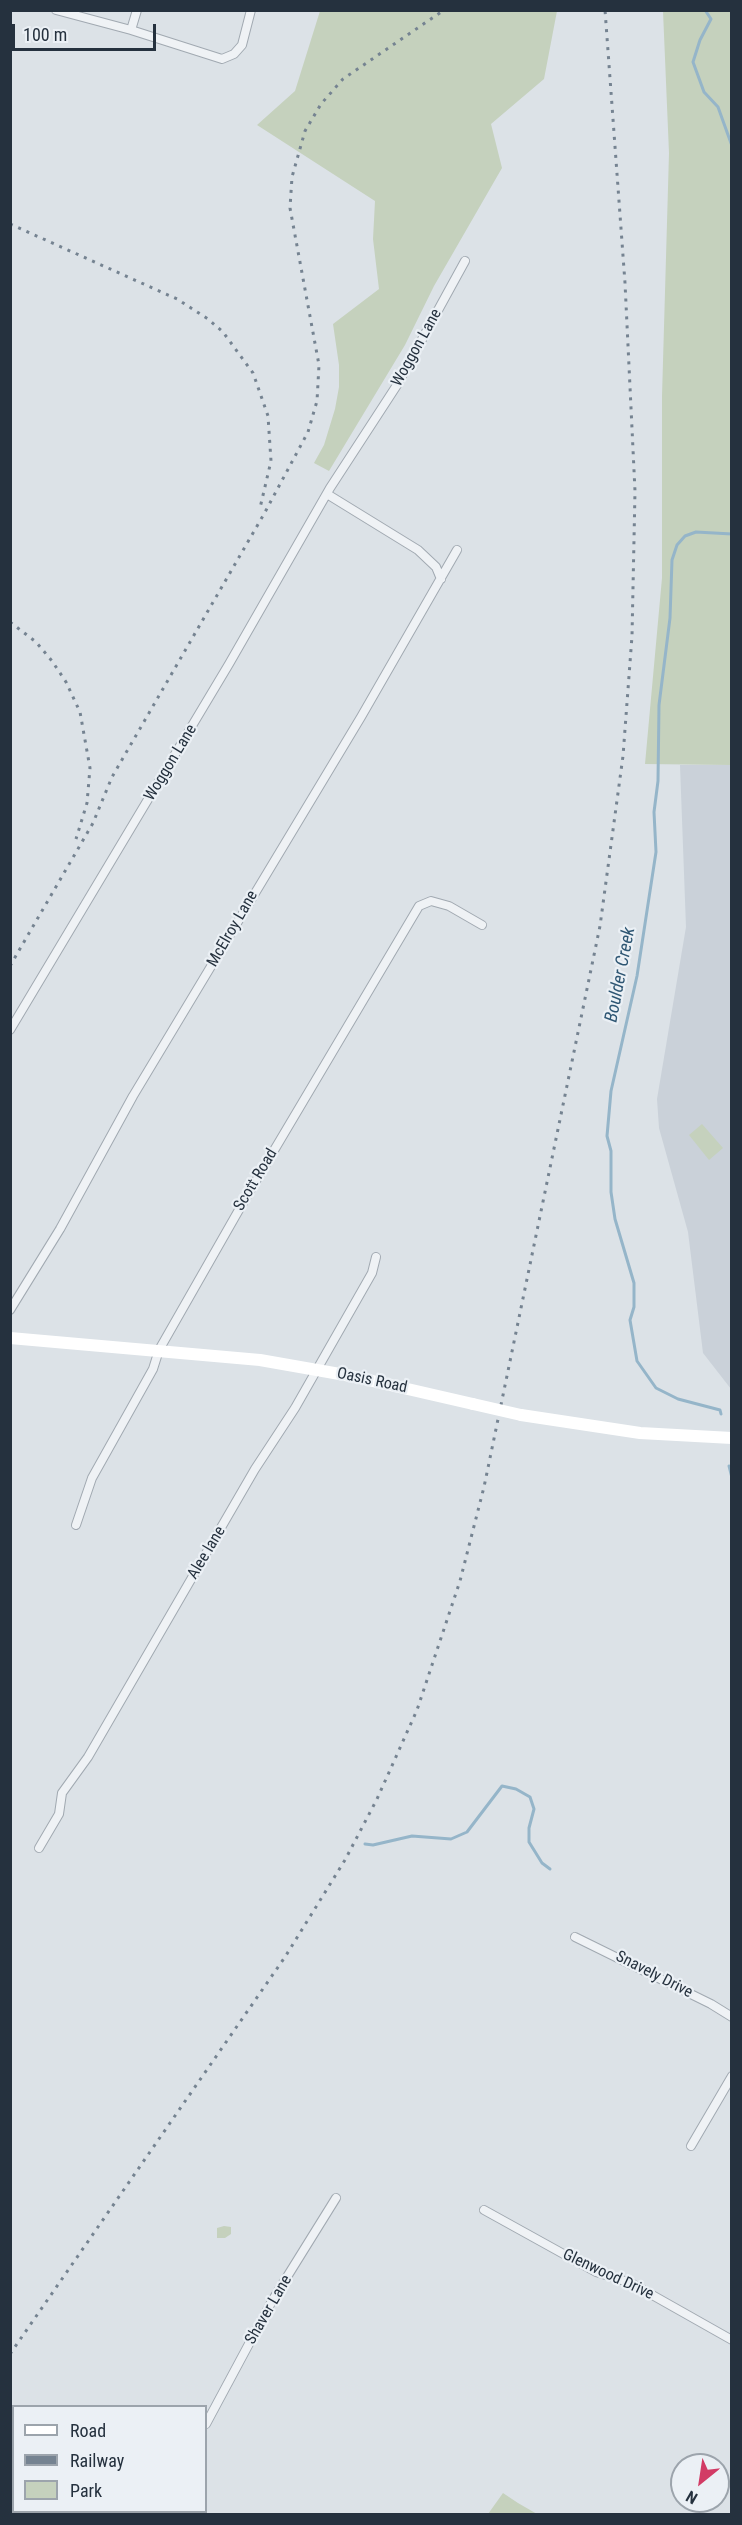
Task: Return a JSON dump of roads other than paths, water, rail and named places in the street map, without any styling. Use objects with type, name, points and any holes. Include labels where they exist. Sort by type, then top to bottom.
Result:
[{"type":"main road","name":"Oasis Road","points":[[10,1338],[260,1360],[315,1369],[521,1414],[640,1433],[732,1438]]},
{"type":"street","points":[[56,10],[131,30],[209,56],[226,58],[234,54],[242,45],[251,10]]},
{"type":"street","points":[[131,30],[137,10]]},
{"type":"street","name":"Woggon Lane","points":[[10,1030],[217,685],[327,494],[397,385],[465,261]]},
{"type":"street","points":[[327,494],[418,550],[436,567],[441,579]]},
{"type":"street","name":"McElroy Lane","points":[[10,1310],[60,1229],[133,1096],[361,717],[457,550]]},
{"type":"street","name":"Scott Road","points":[[76,1525],[92,1478],[153,1369],[159,1350],[244,1200],[419,906],[431,901],[449,906],[482,925]]},
{"type":"street","name":"Alee lane","points":[[39,1848],[59,1814],[62,1793],[88,1757],[182,1592],[196,1575],[255,1469],[295,1408],[315,1369],[372,1273],[376,1257]]},
{"type":"street","name":"Snavely Drive","points":[[575,1937],[711,2004],[732,2017]]},
{"type":"street","points":[[691,2146],[732,2076]]},
{"type":"street","name":"Shaver Lane","points":[[207,2422],[272,2301],[336,2198]]},
{"type":"street","name":"Glenwood Drive","points":[[484,2210],[596,2272],[631,2283],[732,2340]]},
{"type":"waterway","name":"Boulder Creek","points":[[705,10],[711,19],[700,40],[693,62],[704,92],[718,107],[732,146]]},
{"type":"waterway","name":"Boulder Creek","points":[[721,1414],[720,1410],[678,1399],[656,1388],[637,1361],[630,1320],[634,1307],[634,1283],[615,1219],[611,1192],[611,1151],[607,1136],[611,1091],[637,976],[656,852],[654,812],[658,781],[659,705],[670,618],[672,560],[677,545],[685,536],[696,532],[732,534]]},
{"type":"waterway","name":"Boulder Creek","points":[[729,1466],[732,1478]]},
{"type":"waterway","points":[[365,1844],[373,1845],[412,1836],[451,1839],[467,1832],[502,1786],[516,1789],[530,1797],[534,1809],[529,1828],[529,1842],[542,1863],[550,1869]]},
{"type":"railway","points":[[10,966],[93,823],[112,777],[264,514],[308,432],[317,401],[319,365],[290,208],[292,177],[305,131],[321,104],[343,79],[444,10]]},
{"type":"railway","points":[[10,2354],[285,1957],[345,1860],[377,1799],[417,1710],[460,1581],[484,1487],[600,926],[623,756],[632,636],[635,491],[625,283],[605,10]]},
{"type":"railway","points":[[10,224],[177,299],[208,319],[223,332],[253,373],[268,416],[271,461],[260,508]]},
{"type":"railway","points":[[10,622],[36,642],[52,661],[66,682],[80,712],[90,768],[87,803],[76,839]]}]
